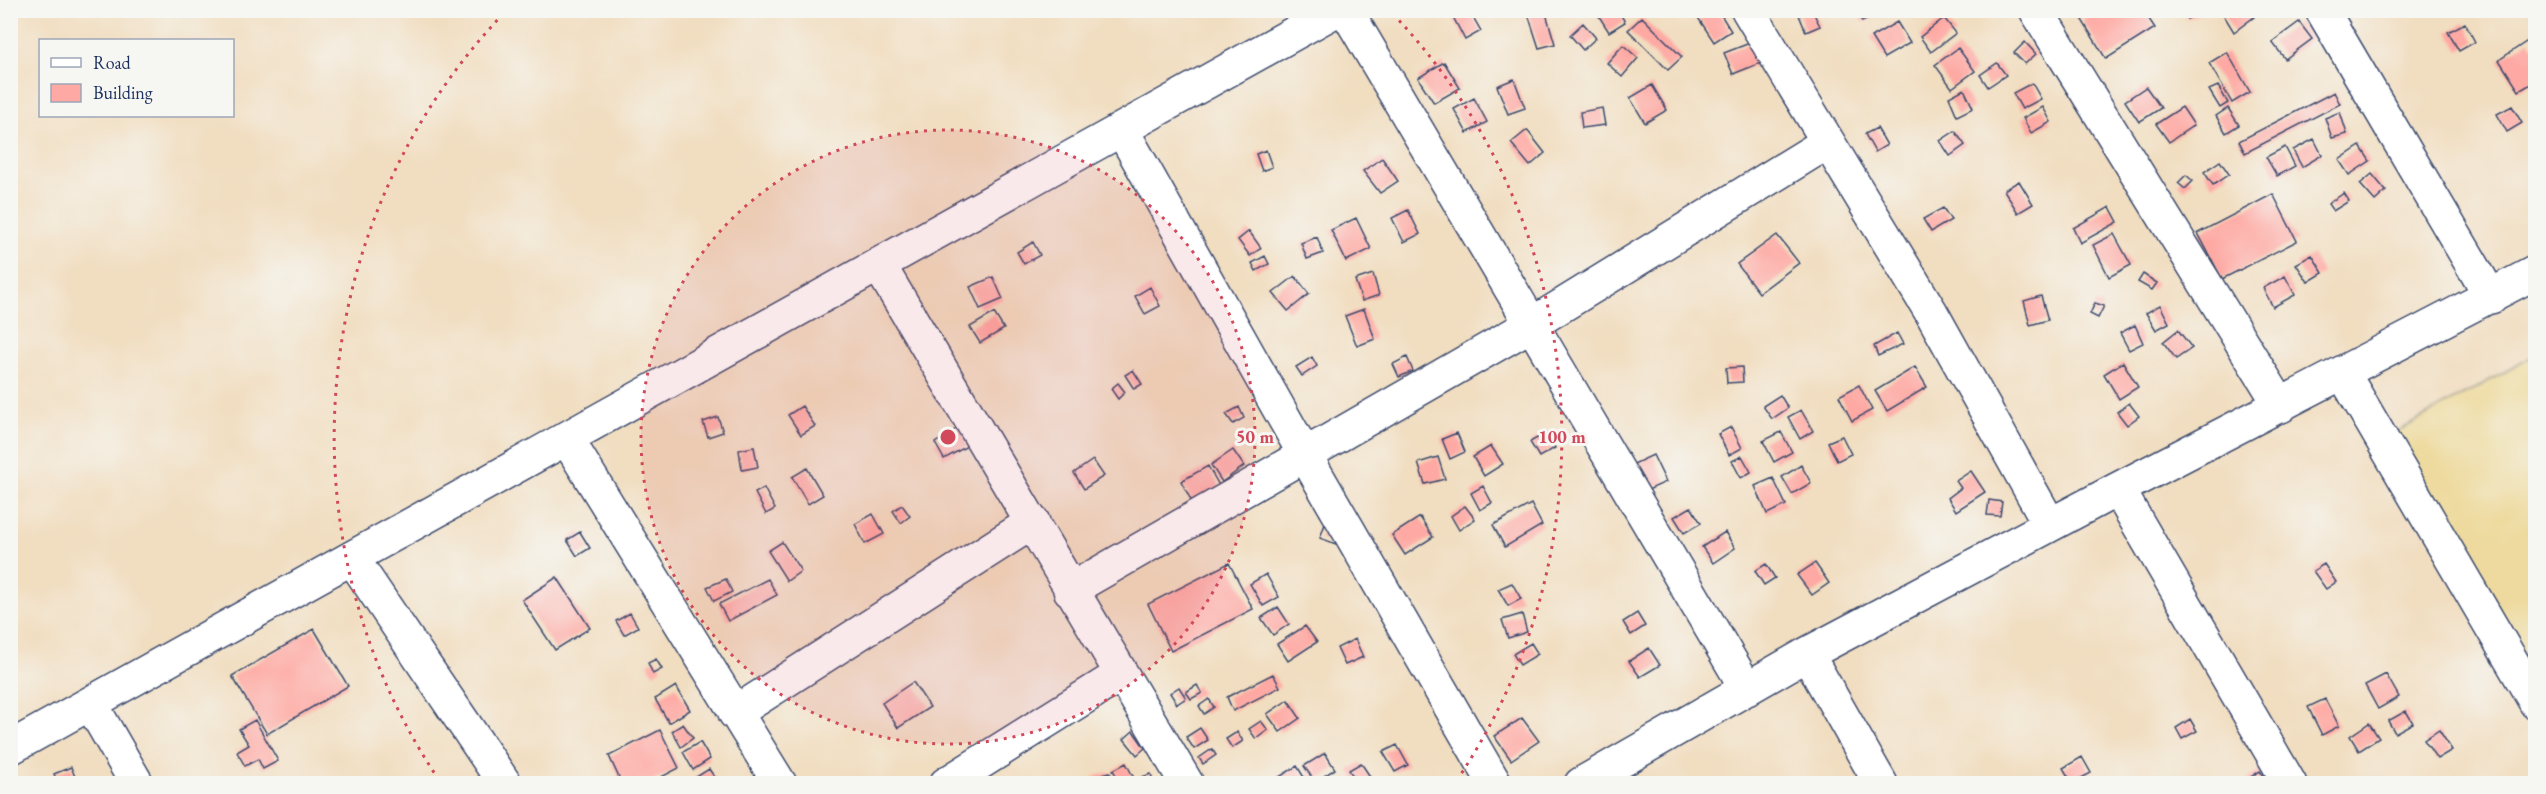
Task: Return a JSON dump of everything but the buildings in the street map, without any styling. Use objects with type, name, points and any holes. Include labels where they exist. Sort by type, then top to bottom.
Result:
[{"type":"street","points":[[10,748],[1336,10]]},
{"type":"street","points":[[1346,10],[1747,689]]},
{"type":"street","points":[[1748,10],[1931,312],[2050,525]]},
{"type":"street","points":[[2036,10],[2281,406]]},
{"type":"street","points":[[2322,10],[2491,297]]},
{"type":"street","points":[[1122,130],[1305,455],[1495,783]]},
{"type":"street","points":[[1070,590],[1532,324],[1828,142]]},
{"type":"street","points":[[879,265],[1033,522],[1120,675],[1187,783]]},
{"type":"street","points":[[1581,783],[1807,654],[2535,272]]},
{"type":"street","points":[[2343,373],[2535,703]]},
{"type":"street","points":[[567,439],[780,783]]},
{"type":"street","points":[[2118,489],[2290,783]]},
{"type":"street","points":[[735,713],[1033,522]]},
{"type":"street","points":[[352,558],[505,783]]},
{"type":"street","points":[[1807,654],[1881,783]]},
{"type":"street","points":[[946,783],[1120,675]]},
{"type":"street","points":[[91,704],[137,783]]},
{"type":"sand","points":[[2535,355],[2535,674],[2395,433]]}]
